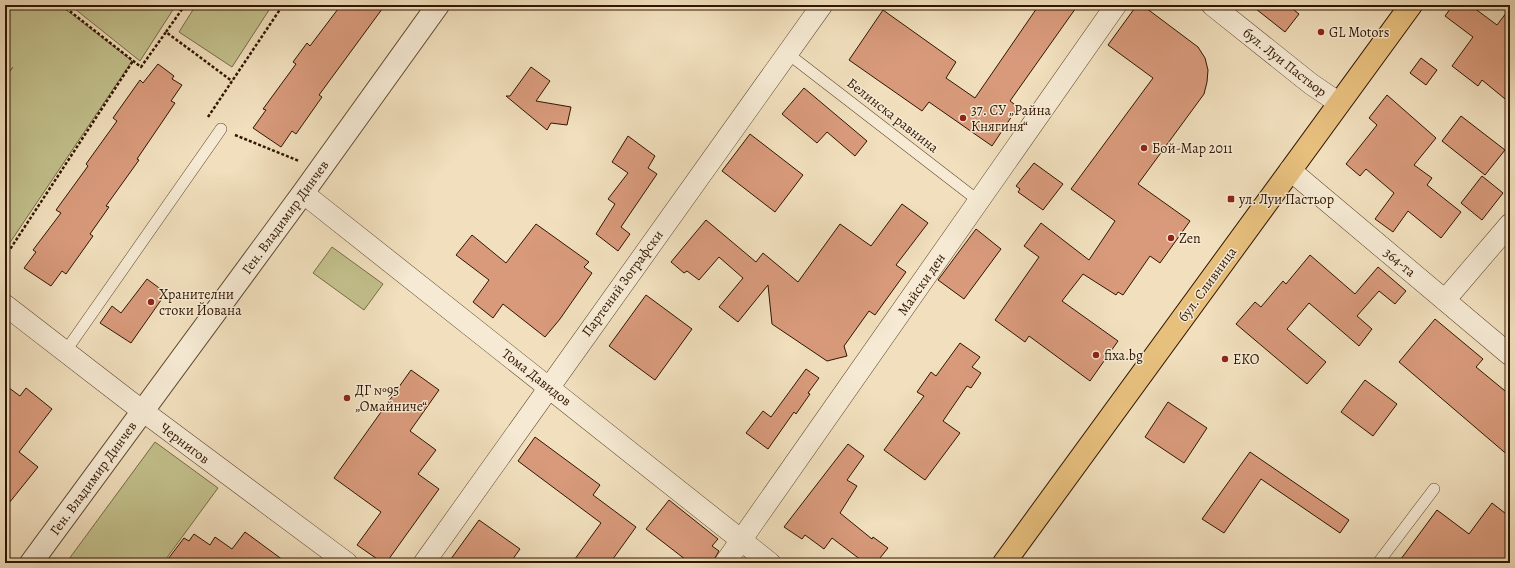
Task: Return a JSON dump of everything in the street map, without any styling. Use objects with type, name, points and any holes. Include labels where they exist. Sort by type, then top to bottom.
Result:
[{"type":"main road","name":"бул. Сливница","points":[[1004,563],[1411,5]]},
{"type":"street","name":"Ген. Владимир Динчев","points":[[31,563],[303,193],[438,5]]},
{"type":"street","name":"Партений Зографски","points":[[424,563],[822,5]]},
{"type":"street","name":"Майски ден","points":[[725,563],[980,202],[1116,5]]},
{"type":"street","name":"бул. Луи Пастьор","points":[[1212,5],[1305,79],[1339,103]]},
{"type":"street","name":"364-та","points":[[1290,170],[1510,355]]},
{"type":"street","name":"Тома Давидов","points":[[303,193],[549,386],[770,563]]},
{"type":"street","points":[[1445,300],[1510,224]]},
{"type":"street","name":"Чернигов","points":[[5,305],[143,411],[348,563]]},
{"type":"lane","name":"Белинска равнина","points":[[787,53],[980,202]]},
{"type":"lane","points":[[65,352],[221,129]]},
{"type":"lane","points":[[1378,563],[1434,489]]},
{"type":"path","points":[[62,5],[141,67],[185,5]]},
{"type":"path","points":[[283,5],[208,118],[221,129],[300,162]]},
{"type":"path","points":[[166,32],[232,81]]},
{"type":"path","points":[[5,257],[133,61]]},
{"type":"shaded area","points":[[5,5],[60,5],[132,61],[5,250],[5,201],[8,197],[5,195],[5,78],[13,67],[5,77]]},
{"type":"shaded area","points":[[70,5],[176,5],[140,61]]},
{"type":"shaded area","points":[[196,5],[267,5],[271,7],[232,67],[179,32]]},
{"type":"shaded area","points":[[332,247],[383,284],[364,310],[313,273]]},
{"type":"shaded area","points":[[155,442],[218,488],[163,563],[66,563]]},
{"type":"building","points":[[341,5],[385,5],[319,95],[322,97],[296,134],[292,131],[281,147],[253,128],[266,110],[263,109],[296,64],[293,62],[307,43],[310,46]]},
{"type":"building","points":[[1039,5],[1078,5],[1010,101],[1018,107],[992,146],[929,102],[922,111],[849,60],[883,10],[956,62],[946,78],[975,98]]},
{"type":"building","points":[[1137,5],[1142,5],[1198,47],[1205,58],[1208,70],[1204,94],[1138,184],[1190,221],[1160,263],[1150,256],[1123,295],[1118,292],[1116,295],[1083,274],[1062,301],[1118,341],[1090,381],[1029,336],[1025,342],[995,320],[1039,257],[1024,246],[1041,223],[1089,260],[1115,221],[1071,189],[1153,78],[1108,45]]},
{"type":"building","points":[[1251,5],[1288,5],[1299,14],[1285,32]]},
{"type":"building","points":[[1453,5],[1470,5],[1497,25],[1510,8],[1510,103],[1482,80],[1478,86],[1452,66],[1473,37],[1445,16]]},
{"type":"building","points":[[1421,58],[1437,70],[1426,85],[1410,73]]},
{"type":"building","points":[[158,64],[174,76],[172,79],[182,85],[171,101],[175,103],[137,159],[139,160],[106,206],[109,207],[90,234],[93,236],[66,274],[62,271],[51,286],[24,268],[36,252],[33,250],[61,213],[56,210],[88,166],[86,164],[117,121],[113,118],[140,80],[143,83]]},
{"type":"building","points":[[531,67],[550,81],[536,101],[571,107],[567,125],[551,123],[547,130],[506,96],[510,96]]},
{"type":"building","points":[[804,88],[867,141],[855,156],[827,132],[817,143],[782,114]]},
{"type":"building","points":[[1387,95],[1436,138],[1414,165],[1432,178],[1427,185],[1461,212],[1441,238],[1408,211],[1393,232],[1375,219],[1394,193],[1366,169],[1360,176],[1346,164],[1377,125],[1369,118]]},
{"type":"building","points":[[1461,116],[1505,150],[1485,175],[1442,141]]},
{"type":"building","points":[[750,134],[803,175],[775,212],[722,171]]},
{"type":"building","points":[[628,136],[655,156],[648,168],[657,174],[621,227],[630,234],[618,251],[596,234],[615,204],[608,199],[628,173],[612,162]]},
{"type":"building","points":[[1034,163],[1063,184],[1043,210],[1018,192],[1020,189],[1016,186]]},
{"type":"building","points":[[1482,176],[1503,193],[1482,220],[1461,203]]},
{"type":"building","points":[[902,204],[928,223],[896,265],[906,272],[875,315],[869,311],[844,346],[847,356],[827,361],[772,324],[768,285],[738,322],[719,307],[743,278],[719,257],[699,280],[687,271],[684,273],[671,262],[706,220],[756,262],[763,253],[798,282],[840,224],[871,246]]},
{"type":"building","points":[[536,224],[589,262],[584,267],[592,273],[560,319],[545,337],[503,304],[493,318],[473,302],[489,280],[456,255],[472,235],[506,263]]},
{"type":"building","points":[[976,229],[1001,249],[964,299],[938,280]]},
{"type":"building","points":[[1310,255],[1355,294],[1378,267],[1406,291],[1395,304],[1379,291],[1357,316],[1372,329],[1359,346],[1309,303],[1287,329],[1326,362],[1307,384],[1236,324],[1255,302],[1261,307],[1283,281],[1286,284]]},
{"type":"building","points":[[147,279],[166,293],[131,343],[100,323],[112,306],[121,313]]},
{"type":"building","points":[[646,295],[692,329],[655,380],[609,346]]},
{"type":"building","points":[[1435,319],[1483,359],[1476,367],[1510,395],[1510,457],[1399,362]]},
{"type":"building","points":[[960,343],[980,357],[972,367],[981,373],[971,388],[967,386],[943,421],[960,433],[925,480],[884,450],[924,396],[917,392],[931,372],[936,376]]},
{"type":"building","points":[[806,369],[819,378],[796,414],[794,412],[768,449],[746,433],[763,411],[771,417]]},
{"type":"building","points":[[411,370],[439,390],[410,431],[436,450],[418,474],[439,489],[386,563],[383,563],[357,545],[381,512],[334,478]]},
{"type":"building","points":[[1365,380],[1397,404],[1373,436],[1341,412]]},
{"type":"building","points":[[5,385],[20,396],[26,388],[52,409],[19,452],[38,467],[5,508]]},
{"type":"building","points":[[1168,402],[1207,428],[1184,463],[1145,437]]},
{"type":"building","points":[[535,437],[600,485],[593,495],[636,527],[610,563],[572,563],[601,523],[518,461]]},
{"type":"building","points":[[848,444],[864,456],[847,480],[857,486],[840,513],[872,539],[873,537],[888,548],[876,563],[865,563],[832,538],[824,549],[805,535],[802,539],[784,527]]},
{"type":"building","points":[[1250,452],[1349,520],[1340,533],[1261,479],[1224,533],[1202,519]]},
{"type":"building","points":[[669,500],[718,539],[712,546],[719,551],[712,563],[690,563],[646,529]]},
{"type":"building","points":[[1492,503],[1510,517],[1510,563],[1398,563],[1437,510],[1469,534]]},
{"type":"building","points":[[479,520],[520,549],[510,563],[448,563]]},
{"type":"building","points":[[245,532],[287,563],[165,563],[184,538],[189,541],[194,534],[210,545],[215,537],[232,549]]},
{"type":"place","name":"GL Motors","points":[[1321,32]]},
{"type":"place","name":"37. СУ „Райна Княгиня“","points":[[963,118]]},
{"type":"place","name":"Бой-Мар 2011","points":[[1144,148]]},
{"type":"place","name":"ул. Луи Пастьор","points":[[1231,199]]},
{"type":"place","name":"Zen","points":[[1171,238]]},
{"type":"place","name":"Хранителни стоки Йована","points":[[151,302]]},
{"type":"place","name":"fixa.bg","points":[[1096,355]]},
{"type":"place","name":"EKO","points":[[1225,359]]},
{"type":"place","name":"ДГ №95 „Омайниче“","points":[[347,398]]}]
